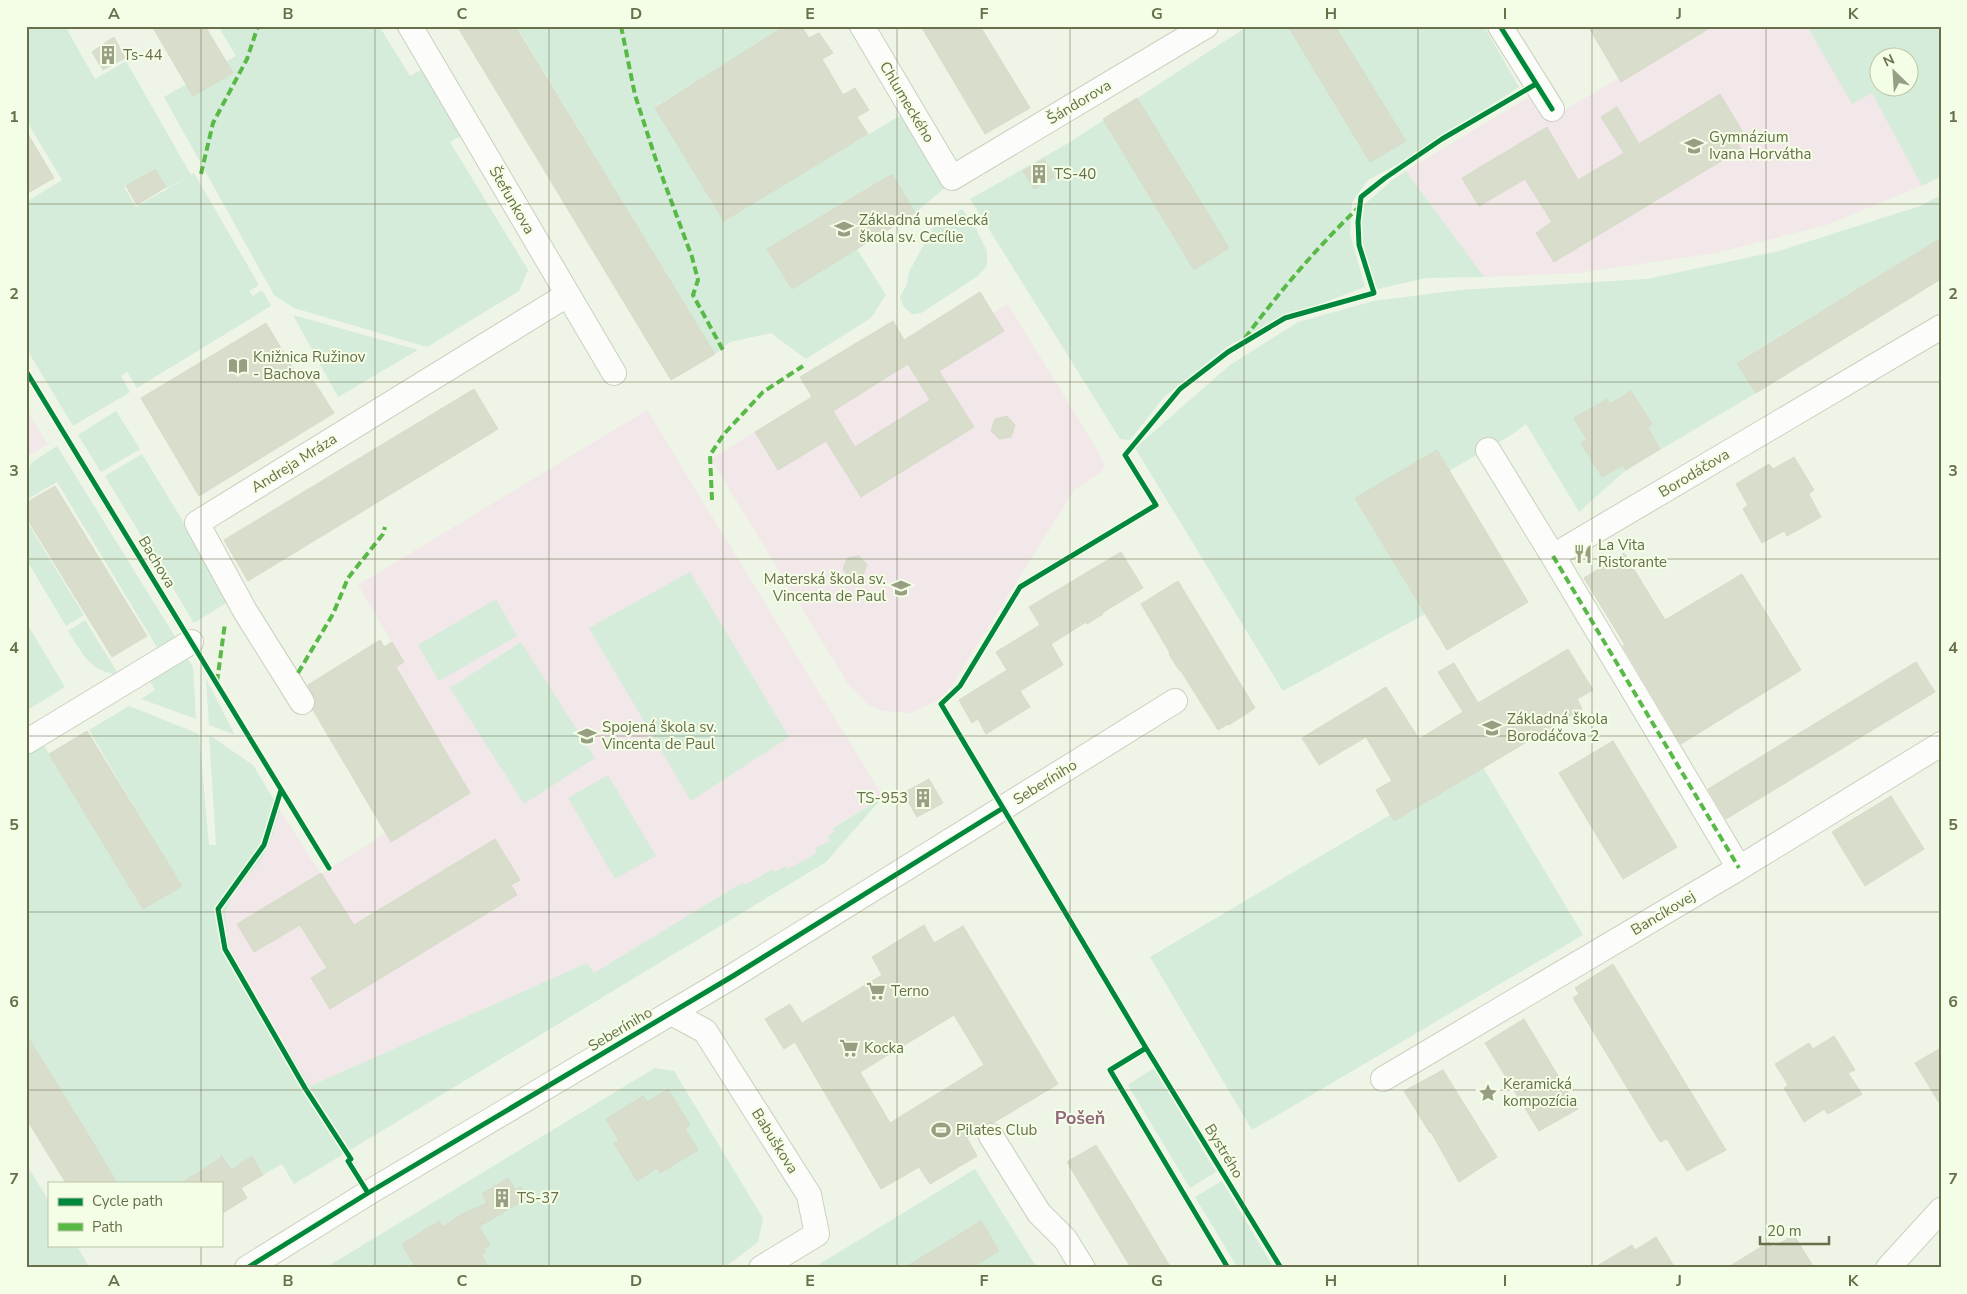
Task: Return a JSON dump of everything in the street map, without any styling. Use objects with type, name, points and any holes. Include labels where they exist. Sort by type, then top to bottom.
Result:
[{"type":"street","name":"Štefunkova","points":[[410,26],[614,373]]},
{"type":"street","name":"Chlumeckého","points":[[862,26],[952,178]]},
{"type":"street","name":"Šándorova","points":[[952,178],[1206,26]]},
{"type":"street","points":[[1500,26],[1552,109]]},
{"type":"street","name":"Andreja Mráza","points":[[302,702],[245,611],[197,523],[567,295]]},
{"type":"street","name":"Borodáčova","points":[[1554,556],[1941,327]]},
{"type":"street","points":[[1488,450],[1554,556],[1739,868]]},
{"type":"street","points":[[26,742],[191,642]]},
{"type":"street","name":"Seberíniho","points":[[247,1268],[368,1193],[671,1013],[1175,700]]},
{"type":"street","name":"Bancíkovej","points":[[1383,1078],[1739,868],[1941,744]]},
{"type":"street","name":"Babuškova","points":[[671,1013],[705,1031],[809,1194],[817,1234],[761,1268]]},
{"type":"street","points":[[991,1136],[1039,1213],[1065,1239],[1082,1268]]},
{"type":"street","points":[[1888,1268],[1941,1210]]},
{"type":"shaded area","name":"Gymnázium Ivana Horvátha","points":[[1588,26],[1941,26],[1941,176],[1922,186],[1826,225],[1716,253],[1577,273],[1484,277],[1406,171],[1529,97],[1544,122],[1619,78]]},
{"type":"shaded area","name":"Materská škola sv. Vincenta de Paul","points":[[980,292],[993,313],[1008,304],[1102,458],[1104,465],[1101,472],[1074,490],[950,688],[938,700],[911,713],[884,711],[869,706],[850,687],[711,459],[812,397],[800,377],[893,321],[904,340]]},
{"type":"shaded area","points":[[26,409],[48,444],[26,457]]},
{"type":"shaded area","name":"Spojená škola sv. Vincenta de Paul","points":[[647,410],[883,797],[833,827],[835,832],[818,853],[787,870],[786,867],[775,872],[772,869],[745,886],[743,882],[594,973],[587,963],[310,1086],[243,976],[231,951],[226,930],[225,913],[233,895],[261,860],[272,838],[280,810],[321,874],[386,833],[300,690],[380,640],[384,647],[392,642],[358,585]]},
{"type":"green space","points":[[26,26],[65,26],[95,79],[126,61],[191,175],[194,173],[259,285],[249,291],[253,296],[262,290],[271,306],[137,388],[127,372],[121,376],[130,392],[73,426],[26,348],[26,202],[62,180],[26,120]],"holes":[[[155,168],[167,188],[188,177],[136,207],[124,187]]]},
{"type":"green space","points":[[218,26],[379,26],[410,76],[424,68],[464,134],[450,142],[528,270],[519,291],[427,347],[294,308],[274,295],[164,97],[236,56]]},
{"type":"green space","points":[[516,26],[787,26],[655,107],[724,221],[906,112],[948,185],[915,213],[891,174],[767,249],[857,249],[886,295],[871,318],[806,359],[771,333],[730,342],[715,354]]},
{"type":"green space","points":[[1248,26],[1484,26],[1519,87],[1417,154],[1368,180],[1352,202],[1350,234],[1365,287],[1280,319],[1230,345],[1164,397],[1130,440],[1120,439],[970,199],[1070,142]]},
{"type":"green space","points":[[1807,26],[1941,26],[1941,176],[1922,186],[1875,98],[1920,98],[1920,48],[1870,48],[1870,94],[1852,104]]},
{"type":"green space","points":[[1406,171],[1484,277],[1426,278],[1377,289],[1361,242],[1362,207],[1391,181]]},
{"type":"green space","points":[[1941,195],[1941,238],[1737,362],[1756,393],[1626,470],[1579,512],[1526,424],[1513,434],[1449,471],[1437,451],[1355,498],[1425,614],[1283,691],[1135,448],[1230,365],[1298,322],[1374,301],[1460,290],[1647,279],[1779,251],[1920,206]]},
{"type":"green space","points":[[962,209],[976,229],[987,251],[987,266],[978,276],[921,313],[912,314],[904,307],[900,297],[907,284],[909,272],[934,226]]},
{"type":"green space","points":[[293,315],[418,350],[338,397]]},
{"type":"green space","points":[[116,411],[140,449],[101,472],[78,435]]},
{"type":"green space","points":[[57,446],[179,643],[161,654],[57,482],[26,500],[26,481],[31,463]]},
{"type":"green space","points":[[142,454],[231,600],[194,623],[105,476]]},
{"type":"green space","points":[[29,525],[84,615],[66,626],[26,559],[26,526]]},
{"type":"green space","points":[[690,572],[789,737],[691,801],[589,628]]},
{"type":"green space","points":[[496,599],[517,636],[439,681],[418,645]]},
{"type":"green space","points":[[85,620],[119,675],[100,670],[88,660],[68,631]]},
{"type":"green space","points":[[26,622],[65,687],[26,711]]},
{"type":"green space","points":[[521,642],[595,758],[524,804],[450,688]]},
{"type":"green space","points":[[185,655],[193,667],[196,719],[141,699],[155,690],[148,678]]},
{"type":"green space","points":[[206,679],[235,735],[209,725]]},
{"type":"green space","points":[[129,706],[199,734],[209,845],[216,845],[209,735],[253,765],[280,810],[272,838],[261,860],[233,895],[225,913],[226,930],[231,951],[243,976],[310,1086],[587,963],[594,973],[743,882],[745,885],[773,869],[775,872],[786,866],[788,869],[817,853],[815,848],[830,841],[828,835],[835,832],[833,828],[883,797],[826,862],[294,1184],[282,1164],[263,1175],[252,1156],[230,1170],[222,1157],[183,1182],[116,1182],[26,1034],[26,747],[40,739],[143,909],[181,886],[89,730]]},
{"type":"green space","points":[[1480,762],[1583,935],[1252,1130],[1150,957]]},
{"type":"green space","points":[[608,775],[656,856],[615,879],[568,798]]},
{"type":"green space","points":[[655,1068],[674,1071],[763,1218],[758,1242],[724,1268],[325,1268]]},
{"type":"green space","points":[[1154,1068],[1216,1172],[1190,1188],[1128,1085]]},
{"type":"green space","points":[[26,1164],[48,1199],[48,1246],[77,1246],[90,1268],[26,1268]]},
{"type":"green space","points":[[975,1169],[1037,1268],[813,1268]]},
{"type":"green space","points":[[1222,1181],[1274,1268],[1238,1268],[1195,1197]]},
{"type":"building","points":[[152,26],[205,26],[233,73],[193,96]]},
{"type":"building","points":[[457,26],[515,26],[715,354],[671,380]]},
{"type":"building","points":[[785,26],[801,26],[809,38],[819,33],[833,53],[822,59],[843,95],[855,88],[869,110],[857,117],[868,134],[724,221],[655,108]]},
{"type":"building","points":[[921,26],[980,26],[1030,108],[985,134]]},
{"type":"building","points":[[1288,26],[1335,26],[1406,141],[1370,162]]},
{"type":"building","points":[[1588,26],[1713,26],[1621,82]]},
{"type":"building","name":"Ts-44","points":[[114,37],[125,58],[103,70],[92,52]]},
{"type":"building","points":[[1720,94],[1744,134],[1736,140],[1741,149],[1554,262],[1536,233],[1552,222],[1525,179],[1479,206],[1462,178],[1547,127],[1578,180],[1624,153],[1601,117],[1617,107],[1639,144]]},
{"type":"building","points":[[1137,98],[1229,248],[1194,270],[1103,119]]},
{"type":"building","points":[[26,131],[54,178],[26,194]]},
{"type":"building","name":"TS-40","points":[[1044,159],[1055,177],[1034,189],[1023,171]]},
{"type":"building","points":[[155,169],[166,187],[137,205],[126,186]]},
{"type":"building","name":"Základná umelecká škola sv. Cecílie","points":[[892,174],[915,213],[792,289],[767,249]]},
{"type":"building","points":[[1941,238],[1941,279],[1756,393],[1737,363]]},
{"type":"building","points":[[980,292],[1004,331],[939,371],[974,427],[861,497],[826,441],[778,470],[755,432],[812,397],[800,377],[893,321],[904,340]],"holes":[[[908,364],[930,400],[855,447],[833,411]]]},
{"type":"building","points":[[266,323],[302,383],[311,377],[334,413],[199,496],[141,398]]},
{"type":"building","points":[[474,389],[498,429],[248,581],[224,540]]},
{"type":"building","points":[[1631,391],[1652,424],[1648,428],[1660,449],[1626,470],[1623,465],[1602,477],[1581,443],[1587,440],[1574,418],[1607,399],[1610,404]]},
{"type":"building","points":[[1007,416],[1015,425],[1011,437],[999,439],[991,431],[995,419]]},
{"type":"building","points":[[1437,450],[1528,602],[1447,650],[1355,498]]},
{"type":"building","points":[[1794,457],[1814,490],[1809,494],[1821,517],[1787,536],[1784,531],[1762,543],[1743,509],[1748,505],[1736,484],[1769,464],[1773,469]]},
{"type":"building","points":[[55,486],[147,636],[112,657],[26,517],[26,503]]},
{"type":"building","points":[[1121,552],[1143,588],[1087,624],[1086,622],[1051,644],[1063,665],[1020,691],[1030,707],[986,734],[978,719],[972,723],[959,700],[1007,670],[996,652],[1040,625],[1029,607]]},
{"type":"building","points":[[1624,553],[1665,620],[1742,574],[1801,670],[1681,744],[1623,646],[1625,645],[1584,578]]},
{"type":"building","points":[[859,556],[867,564],[863,576],[851,578],[843,570],[847,558]]},
{"type":"building","points":[[1178,581],[1255,708],[1218,730],[1175,664],[1141,604]]},
{"type":"building","points":[[380,640],[384,647],[392,642],[404,662],[396,667],[470,793],[391,842],[313,710],[316,701],[308,685]]},
{"type":"building","points":[[1568,649],[1593,690],[1577,699],[1582,709],[1394,821],[1376,790],[1392,781],[1366,737],[1319,765],[1302,738],[1386,687],[1419,739],[1463,712],[1438,672],[1454,663],[1478,703]]},
{"type":"building","points":[[1916,662],[1935,692],[1726,819],[1708,789]]},
{"type":"building","points":[[87,731],[182,886],[143,909],[49,754]]},
{"type":"building","points":[[1613,741],[1677,847],[1623,879],[1559,773]]},
{"type":"building","name":"TS-953","points":[[929,779],[943,803],[917,817],[903,793]]},
{"type":"building","points":[[1891,796],[1924,849],[1865,886],[1832,832]]},
{"type":"building","points":[[495,839],[520,880],[511,885],[517,895],[330,1009],[311,978],[327,968],[300,925],[254,952],[237,924],[321,873],[354,925]]},
{"type":"building","name":"Kocka","points":[[924,925],[934,943],[963,926],[1058,1084],[993,1123],[984,1124],[978,1131],[967,1138],[977,1156],[930,1184],[919,1167],[881,1189],[795,1042],[784,1049],[765,1019],[790,1004],[802,1023],[882,975],[872,957]],"holes":[[[954,1015],[984,1065],[890,1123],[860,1072]]]},
{"type":"building","points":[[1613,964],[1726,1150],[1687,1171],[1667,1139],[1660,1142],[1573,998],[1579,994],[1575,988]]},
{"type":"building","points":[[1524,1019],[1578,1109],[1539,1131],[1485,1043]]},
{"type":"building","points":[[26,1034],[116,1182],[65,1182],[26,1118]]},
{"type":"building","points":[[1834,1036],[1855,1070],[1848,1073],[1862,1094],[1828,1114],[1824,1109],[1804,1122],[1784,1088],[1788,1085],[1775,1064],[1809,1043],[1813,1049]]},
{"type":"building","points":[[1941,1048],[1941,1106],[1915,1063]]},
{"type":"building","points":[[1443,1070],[1497,1157],[1459,1182],[1431,1132],[1404,1091]]},
{"type":"building","points":[[668,1089],[690,1125],[685,1129],[698,1150],[660,1173],[657,1168],[637,1181],[614,1143],[619,1140],[606,1119],[643,1096],[647,1102]]},
{"type":"building","points":[[1096,1145],[1171,1268],[1131,1268],[1067,1162]]},
{"type":"building","points":[[221,1155],[231,1170],[252,1156],[263,1175],[241,1188],[247,1198],[222,1213],[222,1182],[183,1182],[221,1158]]},
{"type":"building","points":[[508,1178],[515,1190],[521,1187],[527,1198],[479,1227],[490,1245],[484,1248],[486,1252],[481,1254],[489,1268],[416,1268],[402,1244],[439,1221],[443,1227],[460,1215],[487,1203],[482,1194]]},
{"type":"building","points":[[981,1221],[999,1251],[971,1268],[904,1268]]},
{"type":"building","points":[[1794,1235],[1814,1268],[1727,1268],[1769,1242],[1773,1247]]},
{"type":"building","points":[[1656,1237],[1675,1268],[1594,1268],[1632,1245],[1635,1250]]},
{"type":"marked path","points":[[201,174],[213,123],[247,59],[258,26]]},
{"type":"marked path","points":[[621,26],[635,95],[656,160],[692,257],[698,280],[693,295],[724,352]]},
{"type":"marked path","points":[[1245,338],[1300,269],[1360,206]]},
{"type":"marked path","points":[[712,500],[710,455],[724,434],[763,392],[803,366]]},
{"type":"marked path","points":[[298,673],[333,614],[348,578],[383,534],[385,527]]},
{"type":"marked path","points":[[1553,556],[1739,868]]},
{"type":"marked path","points":[[217,682],[225,623]]},
{"type":"cycle path","points":[[1500,26],[1552,109]]},
{"type":"cycle path","name":"Bystrého","points":[[1281,1268],[1146,1048],[941,704],[960,686],[1020,587],[1156,505],[1125,455],[1180,389],[1228,352],[1285,318],[1374,293],[1359,245],[1358,222],[1361,197],[1442,139],[1536,84]]},
{"type":"cycle path","name":"Bachova","points":[[26,371],[329,868]]},
{"type":"cycle path","points":[[281,790],[264,845],[218,909],[225,949],[305,1088],[351,1159],[348,1161],[368,1193]]},
{"type":"cycle path","points":[[247,1268],[368,1193],[733,976],[1003,808]]},
{"type":"cycle path","points":[[1146,1048],[1110,1070],[1228,1268]]},
{"type":"place","name":"Ts-44","points":[[108,55]]},
{"type":"place","name":"Gymnázium Ivana Horvátha","points":[[1694,146]]},
{"type":"place","name":"TS-40","points":[[1039,174]]},
{"type":"place","name":"Základná umelecká škola sv. Cecílie","points":[[844,229]]},
{"type":"place","name":"Knižnica Ružinov - Bachova","points":[[238,366]]},
{"type":"place","name":"La Vita Ristorante","points":[[1583,554]]},
{"type":"place","name":"Materská škola sv. Vincenta de Paul","points":[[901,588]]},
{"type":"place","name":"Základná škola Borodáčova 2","points":[[1492,728]]},
{"type":"place","name":"Spojená škola sv. Vincenta de Paul","points":[[587,736]]},
{"type":"place","name":"TS-953","points":[[923,798]]},
{"type":"place","name":"Terno","points":[[876,991]]},
{"type":"place","name":"Kocka","points":[[849,1048]]},
{"type":"place","name":"Keramická kompozícia","points":[[1488,1093]]},
{"type":"place","name":"Pilates Club","points":[[941,1130]]},
{"type":"place","name":"TS-37","points":[[502,1198]]},
{"type":"district","name":"Pošeň","points":[[1080,1118]]}]
